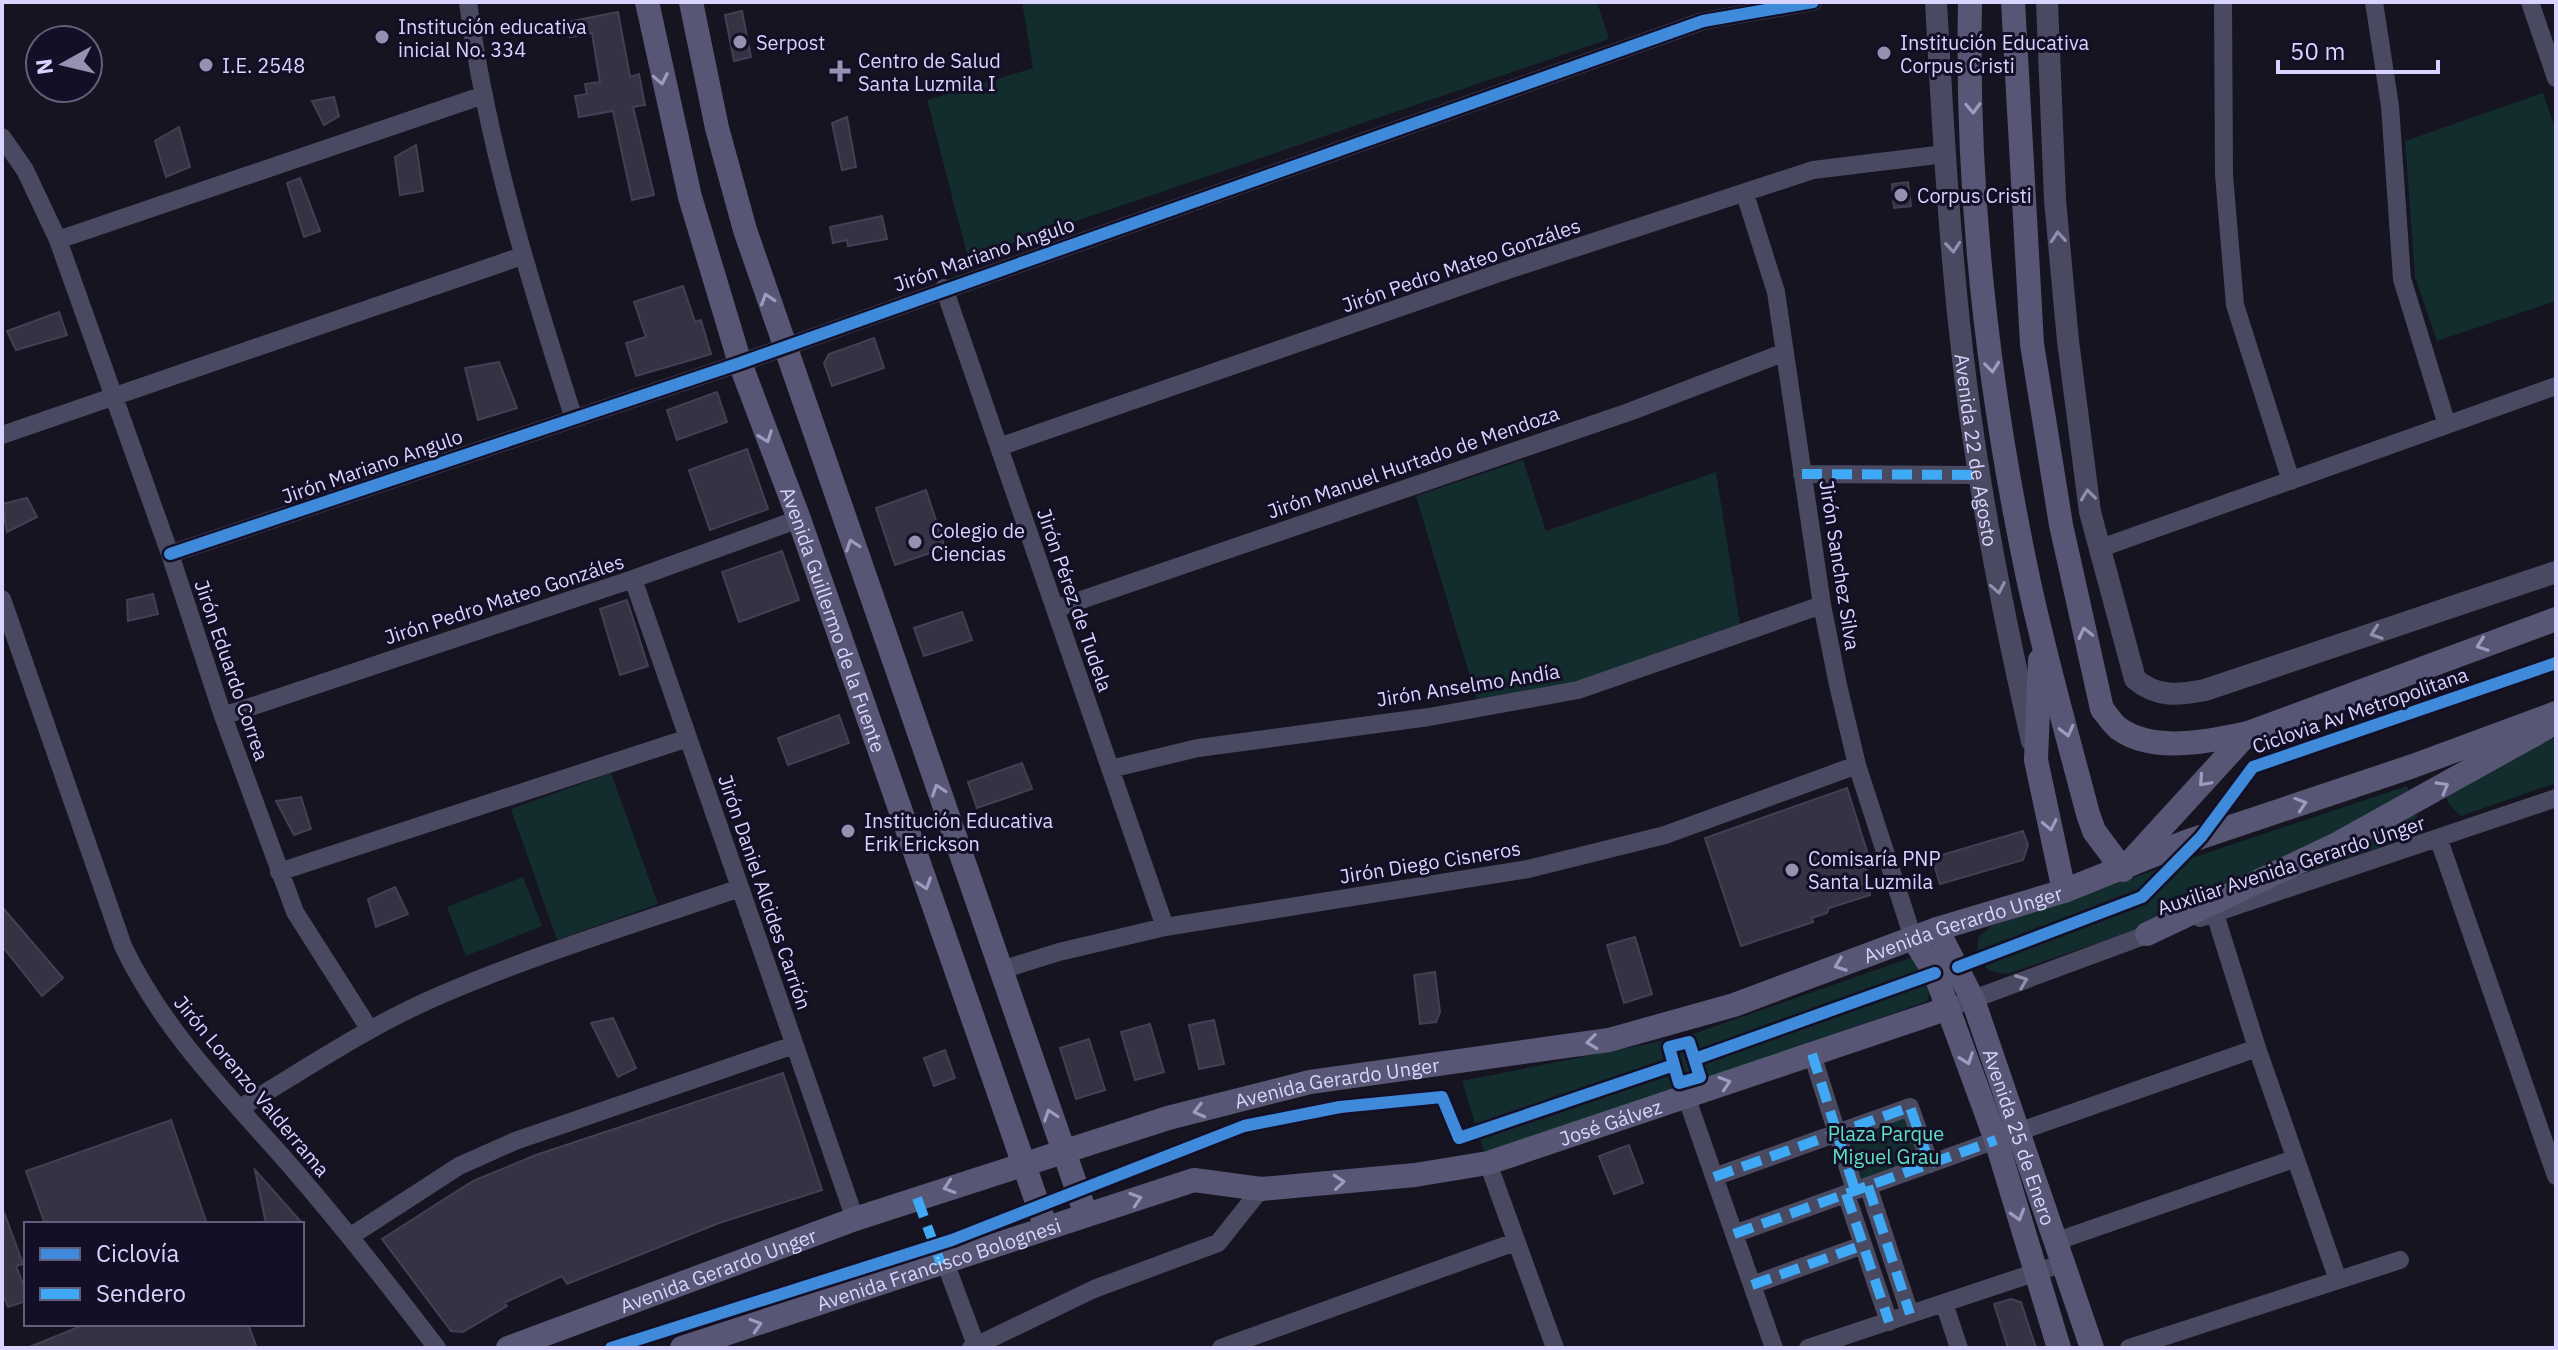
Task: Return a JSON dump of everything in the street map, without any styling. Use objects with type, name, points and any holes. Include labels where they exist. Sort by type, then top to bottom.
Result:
[{"type":"main road","name":"Avenida Guillermo de la Fuente","points":[[647,2],[690,197],[740,363],[786,494],[799,519],[1046,1228]]},
{"type":"main road","points":[[691,2],[717,128],[783,348],[1086,1215]]},
{"type":"main road","name":"Avenida 22 de Agosto","points":[[1970,2],[1977,216],[1993,382],[2040,627],[2088,814],[2094,831],[2123,870]]},
{"type":"main road","points":[[2013,2],[2032,344],[2061,525],[2102,709],[2118,728],[2136,736],[2169,742],[2206,742],[2248,733]]},
{"type":"main road","name":"Avenida Gerardo Unger","points":[[2123,870],[2248,733],[2556,619]]},
{"type":"main road","points":[[2036,760],[2040,627]]},
{"type":"main road","name":"Avenida Gerardo Unger","points":[[508,1348],[855,1219],[1062,1150],[1310,1082],[1609,1040],[1734,1005],[1937,929],[2064,891],[2123,870],[2186,842],[2413,766],[2556,713]]},
{"type":"main road","points":[[2147,934],[2337,844],[2556,723]]},
{"type":"main road","name":"Avenida 22 de Agosto","points":[[2036,760],[2064,891]]},
{"type":"main road","name":"Avenida 25 de Enero","points":[[1937,929],[1973,1000],[2007,1136],[2034,1273],[2059,1348]]},
{"type":"main road","name":"Avenida 25 de Enero","points":[[1913,938],[1932,965],[2060,1252],[2092,1348]]},
{"type":"main road","name":"José Gálvez","points":[[1194,1180],[1261,1189],[1415,1175],[1488,1163],[1949,1008]]},
{"type":"main road","name":"Avenida Francisco Bolognesi","points":[[682,1348],[1194,1180]]},
{"type":"main road","name":"Avenida Gerardo Unger","points":[[531,1348],[557,1329]]},
{"type":"street","points":[[468,2],[484,95],[522,256],[574,419]]},
{"type":"street","points":[[1697,2],[1703,21]]},
{"type":"street","name":"Jirón Mariano Angulo","points":[[170,554],[740,363],[944,288],[1255,182],[1703,21],[1813,2]]},
{"type":"street","name":"Avenida 22 de Agosto","points":[[1936,2],[1945,154],[1964,369],[1997,582],[2036,760]]},
{"type":"street","points":[[2047,2],[2055,200],[2088,497],[2098,549],[2135,679],[2147,689],[2173,696],[2205,690],[2556,572]]},
{"type":"street","points":[[2223,2],[2224,175],[2235,305],[2291,481]]},
{"type":"street","points":[[2374,2],[2390,106],[2402,279],[2447,425]]},
{"type":"street","points":[[2530,2],[2556,78]]},
{"type":"street","points":[[58,240],[484,95]]},
{"type":"street","name":"Jirón Eduardo Correa","points":[[2,137],[25,170],[58,240],[170,554],[223,716],[295,912],[370,1030]]},
{"type":"street","name":"Jirón Pedro Mateo Gonzáles","points":[[999,447],[1499,273],[1813,170],[1945,154]]},
{"type":"street","name":"Jirón Sanchez Silva","points":[[1745,194],[1776,292],[1822,605],[1857,765],[1913,938]]},
{"type":"street","points":[[2,435],[522,256]]},
{"type":"street","name":"Jirón Pérez de Tudela","points":[[944,288],[1165,927]]},
{"type":"street","name":"Jirón Manuel Hurtado de Mendoza","points":[[1055,609],[1629,412],[1783,353]]},
{"type":"street","points":[[2098,549],[2556,386]]},
{"type":"street","points":[[1802,474],[1980,475]]},
{"type":"street","name":"Jirón Pedro Mateo Gonzáles","points":[[223,716],[633,579],[799,519]]},
{"type":"street","name":"Jirón Daniel Alcides Carrión","points":[[633,579],[855,1219]]},
{"type":"street","name":"Jirón Lorenzo Valderrama","points":[[2,599],[123,946],[148,996],[177,1039],[351,1236],[437,1348]]},
{"type":"street","name":"Jirón Anselmo Andía","points":[[1110,769],[1198,748],[1429,717],[1578,690],[1822,605]]},
{"type":"street","points":[[279,872],[688,738]]},
{"type":"street","name":"Jirón Diego Cisneros","points":[[1001,970],[1059,952],[1165,927],[1528,869],[1665,835],[1857,765]]},
{"type":"street","name":"Auxiliar Avenida Gerardo Unger","points":[[1949,1008],[2147,934],[2439,840],[2556,798]]},
{"type":"street","points":[[2439,840],[2556,1176]]},
{"type":"street","points":[[240,1108],[370,1030],[435,998],[517,964],[740,888]]},
{"type":"street","points":[[2215,914],[2294,1159],[2338,1280]]},
{"type":"street","points":[[351,1236],[459,1166],[515,1141],[794,1045]]},
{"type":"street","points":[[1734,1234],[2257,1048]]},
{"type":"street","points":[[1812,1054],[1857,1190],[1910,1314]]},
{"type":"street","points":[[1686,1096],[1774,1348]]},
{"type":"street","points":[[1714,1177],[1910,1107],[1930,1164]]},
{"type":"street","points":[[1808,1348],[2034,1273],[2060,1252],[2294,1159]]},
{"type":"street","points":[[1488,1163],[1555,1348]]},
{"type":"street","points":[[945,1262],[975,1347],[1094,1289],[1218,1243],[1261,1189]]},
{"type":"street","points":[[1857,1190],[1863,1245],[1889,1322]]},
{"type":"street","points":[[1221,1348],[1515,1242]]},
{"type":"street","points":[[1752,1285],[1863,1245]]},
{"type":"street","points":[[2129,1348],[2400,1260]]},
{"type":"street","points":[[1944,1303],[1959,1348]]},
{"type":"green space","points":[[1022,2],[1597,2],[1609,39],[968,258],[927,100],[1033,68]]},
{"type":"green space","points":[[2543,93],[2556,131],[2556,301],[2437,341],[2415,277],[2405,141]]},
{"type":"green space","points":[[1523,460],[1546,531],[1716,472],[1740,624],[1576,683],[1477,700],[1416,496]]},
{"type":"green space","points":[[2556,738],[2556,783],[2461,816],[2449,803],[2446,794],[2448,776]]},
{"type":"green space","points":[[611,773],[658,904],[557,940],[511,809]]},
{"type":"green space","points":[[2407,786],[2423,833],[2007,974],[1990,971],[1977,959],[1978,938],[1992,925]]},
{"type":"green space","points":[[523,877],[542,926],[466,956],[447,907]]},
{"type":"green space","points":[[1913,957],[1935,973],[1927,1001],[1722,1076],[1484,1152],[1462,1081],[1687,1036]]},
{"type":"green space","name":"Plaza Parque Miguel Grau","points":[[1910,1107],[1928,1158],[1861,1183],[1844,1131]]},
{"type":"building","points":[[742,11],[751,57],[734,61],[725,15]]},
{"type":"building","points":[[618,12],[630,77],[639,74],[645,105],[633,107],[654,195],[632,200],[613,111],[579,117],[575,96],[587,94],[585,84],[600,82],[592,33],[570,37],[567,22]]},
{"type":"building","points":[[334,97],[339,116],[324,125],[312,101]]},
{"type":"building","points":[[847,117],[856,167],[842,170],[832,123]]},
{"type":"building","points":[[179,127],[190,167],[166,177],[155,141]]},
{"type":"building","points":[[416,145],[423,191],[400,195],[395,157]]},
{"type":"building","points":[[300,178],[320,231],[304,237],[287,183]]},
{"type":"building","name":"Corpus Cristi","points":[[1908,182],[1911,206],[1894,208],[1892,184]]},
{"type":"building","points":[[882,216],[887,239],[848,246],[847,240],[833,243],[830,227]]},
{"type":"building","points":[[683,286],[695,322],[701,320],[711,354],[636,376],[626,343],[646,337],[634,302]]},
{"type":"building","points":[[59,312],[67,335],[16,350],[7,331]]},
{"type":"building","points":[[874,338],[884,368],[832,386],[824,363],[829,354]]},
{"type":"building","points":[[499,362],[517,408],[478,420],[465,368]]},
{"type":"building","points":[[717,392],[727,422],[677,440],[667,410]]},
{"type":"building","points":[[747,449],[768,509],[710,530],[689,470]]},
{"type":"building","points":[[926,490],[945,548],[895,565],[876,508]]},
{"type":"building","points":[[27,498],[37,517],[7,532],[2,504]]},
{"type":"building","points":[[782,551],[799,600],[739,622],[722,572]]},
{"type":"building","points":[[153,594],[158,614],[128,621],[127,600]]},
{"type":"building","points":[[627,600],[648,666],[620,675],[600,609]]},
{"type":"building","points":[[962,612],[972,640],[924,656],[914,628]]},
{"type":"building","points":[[839,715],[849,743],[788,765],[778,738]]},
{"type":"building","points":[[1022,763],[1032,789],[977,808],[968,782]]},
{"type":"building","name":"Comisaría PNP Santa Luzmila","points":[[1847,788],[1870,861],[1865,862],[1870,895],[1829,908],[1827,913],[1812,918],[1813,922],[1741,946],[1705,838]]},
{"type":"building","points":[[301,797],[311,829],[294,835],[276,801]]},
{"type":"building","points":[[2023,831],[2028,845],[2023,860],[1940,884],[1932,858]]},
{"type":"building","points":[[395,887],[408,914],[376,927],[368,899]]},
{"type":"building","points":[[2,907],[63,978],[42,996],[2,946]]},
{"type":"building","points":[[1635,937],[1652,994],[1624,1003],[1607,945]]},
{"type":"building","points":[[1435,972],[1440,1012],[1436,1022],[1420,1024],[1414,975]]},
{"type":"building","points":[[613,1018],[636,1068],[618,1077],[591,1023]]},
{"type":"building","points":[[1214,1020],[1224,1064],[1199,1069],[1189,1025]]},
{"type":"building","points":[[1150,1024],[1164,1072],[1135,1080],[1121,1032]]},
{"type":"building","points":[[1089,1039],[1105,1090],[1076,1099],[1060,1048]]},
{"type":"building","points":[[945,1050],[955,1078],[934,1086],[924,1058]]},
{"type":"building","points":[[783,1073],[822,1190],[719,1223],[567,1284],[562,1276],[504,1303],[507,1306],[463,1332],[451,1331],[382,1239],[473,1181],[536,1155]]},
{"type":"building","points":[[171,1120],[206,1222],[44,1222],[26,1171]]},
{"type":"building","points":[[1629,1145],[1643,1183],[1614,1194],[1599,1156]]},
{"type":"building","points":[[255,1170],[301,1222],[266,1222]]},
{"type":"building","points":[[4,1212],[23,1264],[16,1266],[24,1287],[24,1302],[8,1307],[2,1292]]},
{"type":"building","points":[[2011,1299],[2021,1302],[2036,1348],[2008,1348],[1994,1304]]},
{"type":"building","points":[[81,1326],[249,1326],[257,1348],[27,1348]]},
{"type":"marked path","points":[[1802,474],[1980,475]]},
{"type":"marked path","points":[[1812,1054],[1855,1190]]},
{"type":"marked path","points":[[1714,1177],[1910,1107],[1930,1164]]},
{"type":"marked path","points":[[1734,1234],[1996,1140]]},
{"type":"marked path","points":[[1868,1186],[1910,1314]]},
{"type":"marked path","points":[[1846,1194],[1889,1322]]},
{"type":"marked path","points":[[917,1198],[941,1264]]},
{"type":"marked path","points":[[1752,1285],[1863,1245]]},
{"type":"cycle path","points":[[170,554],[740,363],[1703,21],[1813,2]]},
{"type":"cycle path","name":"Ciclovia Av Metropolitana","points":[[1958,967],[2142,897],[2201,837],[2253,767],[2556,663]]},
{"type":"cycle path","points":[[1695,1059],[1935,973]]},
{"type":"cycle path","points":[[611,1348],[952,1240],[1244,1126],[1340,1107],[1442,1097],[1459,1138],[1674,1065],[1679,1083],[1700,1077],[1689,1042],[1669,1047],[1674,1065]]},
{"type":"place","name":"Institución educativa inicial No. 334","points":[[382,37]]},
{"type":"place","name":"Serpost","points":[[740,42]]},
{"type":"place","name":"Institución Educativa Corpus Cristi","points":[[1884,53]]},
{"type":"place","name":"I.E. 2548","points":[[206,65]]},
{"type":"place","name":"Centro de Salud Santa Luzmila I","points":[[840,71]]},
{"type":"place","name":"Corpus Cristi","points":[[1901,195]]},
{"type":"place","name":"Colegio de Ciencias","points":[[915,542]]},
{"type":"place","name":"Institución Educativa Erik Erickson","points":[[848,831]]},
{"type":"place","name":"Comisaría PNP Santa Luzmila","points":[[1792,870]]}]
